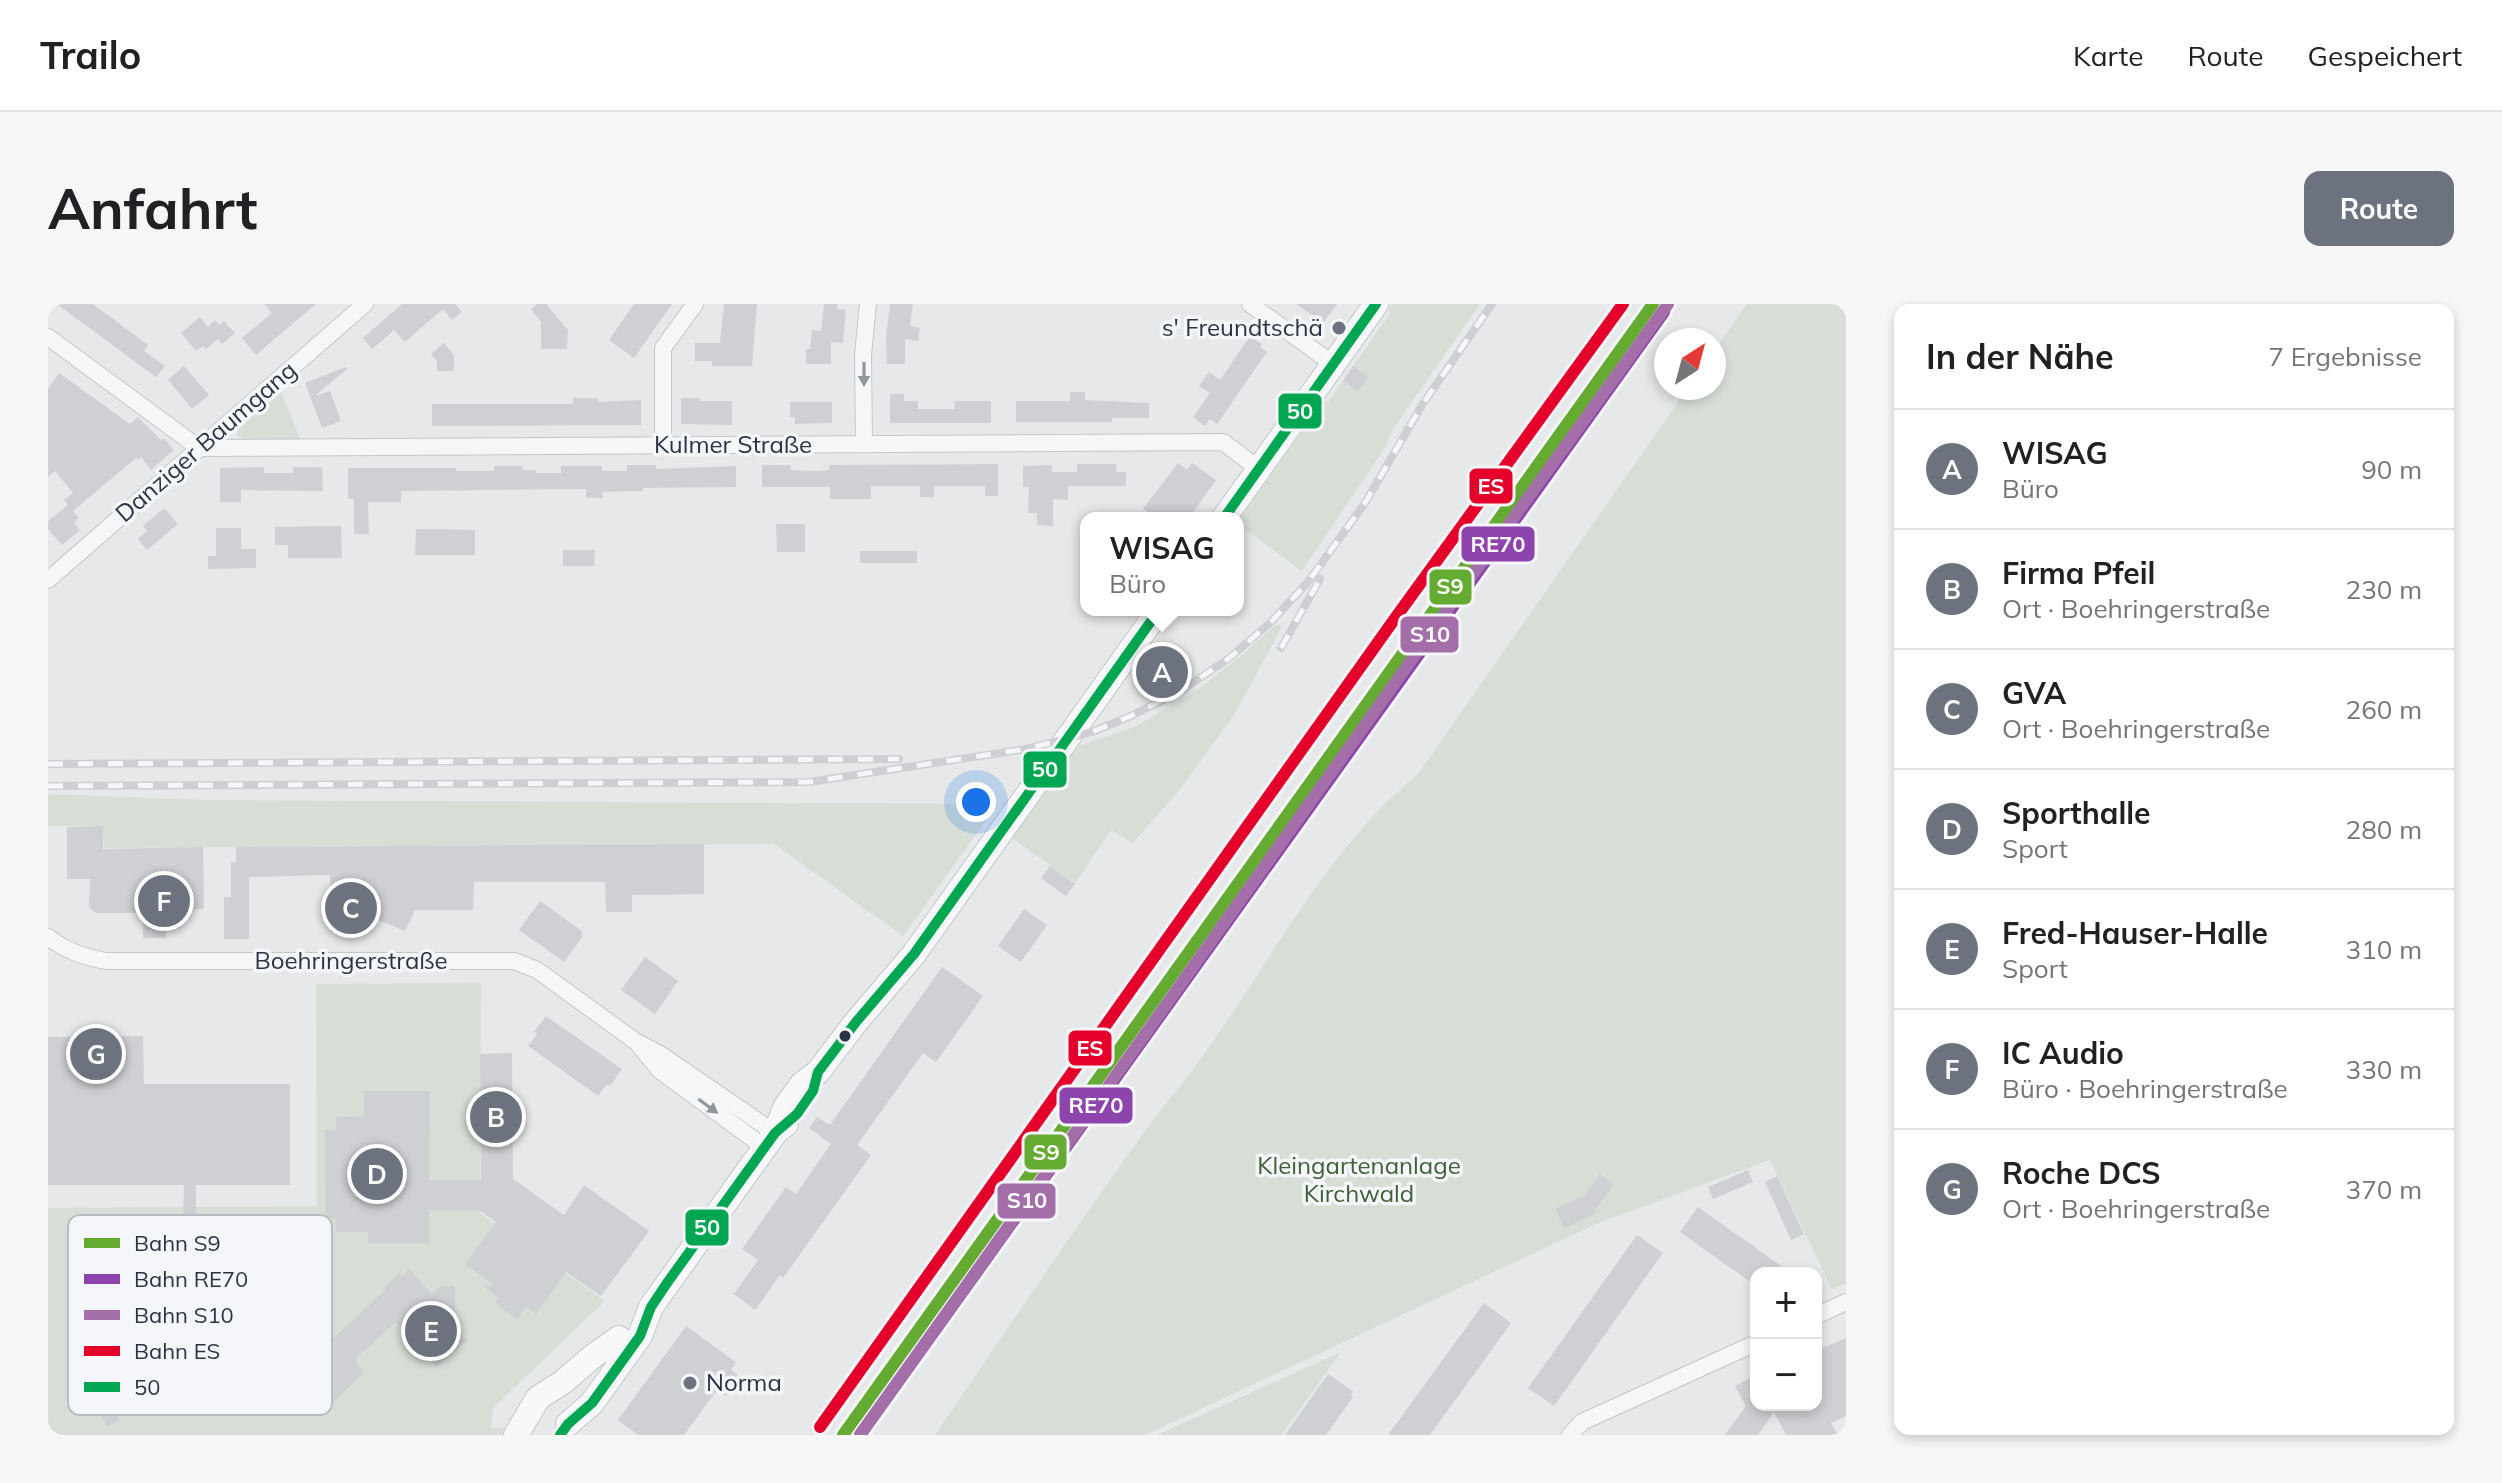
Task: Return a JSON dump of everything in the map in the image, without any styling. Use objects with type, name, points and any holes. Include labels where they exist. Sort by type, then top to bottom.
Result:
[{"type":"street","name":"Danziger Baumgang","points":[[48,580],[365,304]]},
{"type":"street","points":[[663,445],[663,348],[695,304]]},
{"type":"street","points":[[864,444],[863,355],[868,304]]},
{"type":"street","points":[[1250,304],[1333,364]]},
{"type":"street","points":[[1228,512],[1376,304]]},
{"type":"street","points":[[48,337],[199,448]]},
{"type":"street","name":"Kulmer Straße","points":[[199,448],[1223,442],[1259,469]]},
{"type":"street","points":[[564,1430],[592,1403],[640,1336],[651,1307],[770,1140],[792,1097],[802,1084],[818,1072],[914,954],[1155,616]]},
{"type":"street","name":"Boehringerstraße","points":[[48,937],[72,952],[106,961],[514,961],[537,970],[635,1041],[660,1054],[770,1140]]},
{"type":"street","points":[[1822,1313],[1846,1302]]},
{"type":"street","points":[[564,1430],[579,1394],[627,1327],[651,1307]]},
{"type":"street","points":[[516,1435],[538,1398],[619,1338]]},
{"type":"street","points":[[1570,1435],[1582,1422],[1750,1346]]},
{"type":"street","points":[[538,1398],[559,1403],[566,1414],[564,1430]]},
{"type":"green space","points":[[1392,304],[1480,304],[1393,429],[1386,446],[1302,571],[1244,528],[1244,513],[1324,400],[1328,402],[1391,312],[1388,309]]},
{"type":"green space","name":"Kleingartenanlage Kirchwald","points":[[1747,304],[1846,304],[1846,1283],[1832,1289],[1770,1160],[1598,1223],[1145,1435],[935,1435],[1092,1206],[1227,1022],[1327,872],[1385,804],[1418,774],[1680,400],[1726,400],[1726,334]]},
{"type":"green space","points":[[281,391],[300,439],[244,439],[237,435],[238,428]]},
{"type":"green space","points":[[1277,624],[1282,627],[1234,715],[1181,788],[1133,843],[1111,830],[1075,883],[1012,838],[1075,747],[1134,727],[1193,693]]},
{"type":"green space","points":[[48,794],[203,800],[998,804],[903,936],[774,844],[104,848],[103,826],[48,826]]},
{"type":"green space","points":[[481,983],[480,1213],[605,1301],[493,1408],[491,1429],[521,1425],[516,1435],[48,1435],[48,1208],[317,1206],[316,984]]},
{"type":"green space","points":[[1341,1352],[1281,1435],[1157,1435]]},
{"type":"building","points":[[57,304],[93,304],[148,345],[144,351],[165,366],[156,377]]},
{"type":"building","points":[[264,304],[316,304],[256,355],[242,338],[272,313]]},
{"type":"building","points":[[402,304],[455,304],[462,312],[452,320],[443,309],[405,342],[394,330],[372,349],[363,338]]},
{"type":"building","points":[[537,304],[546,304],[568,330],[567,349],[541,349],[541,322],[531,309]]},
{"type":"building","points":[[634,304],[672,304],[634,358],[609,340]]},
{"type":"building","points":[[724,304],[757,304],[752,366],[712,366],[712,361],[695,361],[695,343],[720,343]]},
{"type":"building","points":[[824,304],[837,304],[837,309],[846,310],[843,343],[831,342],[831,364],[806,364],[806,349],[810,349],[812,330],[821,331]]},
{"type":"building","points":[[890,304],[913,304],[910,326],[920,328],[918,341],[905,339],[905,364],[887,364]]},
{"type":"building","points":[[1296,304],[1337,304],[1323,323]]},
{"type":"building","points":[[200,317],[208,327],[215,320],[219,325],[224,321],[235,333],[222,344],[218,339],[206,349],[203,346],[196,351],[181,333]]},
{"type":"building","points":[[1250,336],[1267,352],[1217,424],[1210,419],[1205,426],[1193,417],[1210,393],[1199,386],[1209,372],[1220,380]]},
{"type":"building","points":[[444,343],[454,355],[454,371],[437,371],[437,361],[431,354]]},
{"type":"building","points":[[184,366],[209,395],[192,409],[168,380]]},
{"type":"building","points":[[1353,366],[1368,377],[1358,391],[1343,381]]},
{"type":"building","points":[[346,367],[315,396],[330,391],[341,421],[322,428],[305,383]]},
{"type":"building","points":[[59,373],[130,424],[138,417],[174,450],[151,470],[141,457],[136,458],[73,511],[79,518],[74,523],[80,530],[62,545],[48,529],[48,521],[68,505],[64,500],[73,493],[55,471],[48,477],[48,389]]},
{"type":"building","points":[[1070,392],[1085,392],[1085,400],[1149,403],[1149,418],[1112,418],[1112,422],[1016,422],[1016,401],[1070,401]]},
{"type":"building","points":[[890,394],[904,394],[904,401],[918,401],[918,409],[955,409],[954,401],[991,401],[991,423],[890,423]]},
{"type":"building","points":[[573,398],[598,398],[598,402],[641,400],[641,425],[432,426],[432,404],[573,404]]},
{"type":"building","points":[[681,398],[732,401],[732,425],[681,424]]},
{"type":"building","points":[[790,402],[832,402],[832,423],[795,424],[795,417],[790,417]]},
{"type":"building","points":[[1178,463],[1187,470],[1192,463],[1216,480],[1193,512],[1147,512],[1143,509]]},
{"type":"building","points":[[998,464],[998,496],[985,496],[985,486],[934,486],[934,497],[920,497],[920,486],[871,486],[871,499],[830,499],[830,487],[762,487],[762,465],[791,465],[791,470],[817,471],[829,470],[829,465]]},
{"type":"building","points":[[1077,464],[1116,464],[1117,472],[1126,472],[1126,486],[1068,486],[1068,500],[1053,499],[1053,526],[1037,525],[1037,513],[1028,513],[1029,487],[1023,487],[1023,466],[1052,465],[1052,472],[1077,472]]},
{"type":"building","points":[[627,465],[656,465],[656,469],[736,466],[736,487],[643,488],[643,491],[602,492],[603,498],[586,498],[586,489],[401,491],[401,502],[368,502],[369,534],[354,534],[354,499],[348,499],[348,468],[494,471],[494,466],[523,466],[523,470],[536,470],[536,473],[561,473],[561,466],[602,466],[602,471],[627,471]]},
{"type":"building","points":[[264,467],[264,473],[293,473],[293,467],[322,467],[323,491],[241,490],[241,502],[220,502],[220,468]]},
{"type":"building","points":[[164,508],[178,524],[147,550],[138,539],[147,531],[143,526]]},
{"type":"building","points":[[776,524],[805,524],[805,552],[777,552]]},
{"type":"building","points":[[341,526],[342,558],[288,558],[288,545],[275,545],[275,527]]},
{"type":"building","points":[[216,528],[241,528],[241,549],[256,549],[256,568],[208,569],[208,556],[216,556]]},
{"type":"building","points":[[416,529],[475,530],[475,555],[415,555]]},
{"type":"building","points":[[563,550],[595,550],[594,566],[563,566]]},
{"type":"building","points":[[860,551],[917,551],[917,563],[860,563]]},
{"type":"building","points":[[103,826],[103,849],[203,847],[204,909],[166,910],[166,938],[143,938],[143,913],[96,913],[89,907],[90,879],[67,879],[67,827]]},
{"type":"building","points":[[704,844],[704,894],[632,895],[632,912],[606,912],[605,882],[474,882],[473,910],[415,910],[405,931],[371,917],[371,932],[331,932],[330,875],[249,877],[249,939],[224,939],[224,897],[231,897],[231,862],[236,862],[236,847]]},
{"type":"building","points":[[1050,866],[1075,884],[1066,896],[1041,878]]},
{"type":"building","points":[[540,901],[582,931],[582,937],[564,962],[519,930]]},
{"type":"building","points":[[1024,909],[1047,925],[1021,962],[998,946]]},
{"type":"building","points":[[645,957],[678,981],[655,1014],[621,990]]},
{"type":"building","points":[[942,967],[983,996],[936,1062],[923,1053],[857,1145],[871,1155],[783,1278],[780,1275],[755,1310],[734,1294],[758,1260],[742,1249],[786,1187],[796,1194],[831,1144],[809,1128],[817,1117],[830,1125]]},
{"type":"building","points":[[546,1016],[622,1069],[598,1096],[528,1046]]},
{"type":"building","points":[[143,1036],[144,1084],[290,1084],[290,1185],[196,1185],[196,1215],[183,1215],[184,1185],[48,1185],[48,1037]]},
{"type":"building","points":[[512,1053],[513,1179],[564,1215],[584,1185],[649,1231],[601,1296],[566,1272],[536,1314],[526,1307],[517,1319],[495,1303],[499,1298],[483,1286],[496,1286],[465,1264],[496,1222],[479,1210],[429,1210],[429,1243],[368,1243],[368,1232],[336,1232],[336,1218],[326,1215],[325,1130],[336,1130],[336,1117],[364,1116],[364,1091],[430,1091],[429,1180],[481,1180],[480,1054]]},
{"type":"building","points":[[1748,1170],[1753,1182],[1713,1199],[1708,1187]]},
{"type":"building","points":[[1600,1174],[1614,1184],[1595,1210],[1597,1213],[1564,1228],[1555,1209],[1585,1195]]},
{"type":"building","points":[[1777,1176],[1804,1234],[1791,1240],[1765,1182]]},
{"type":"building","points":[[1698,1207],[1783,1267],[1750,1267],[1750,1282],[1680,1232]]},
{"type":"building","points":[[1637,1235],[1663,1253],[1554,1406],[1528,1388]]},
{"type":"building","points":[[409,1269],[432,1294],[441,1286],[455,1286],[455,1314],[449,1320],[467,1340],[437,1367],[396,1322],[354,1360],[364,1373],[332,1403],[332,1336],[334,1338],[399,1274],[402,1276]]},
{"type":"building","points":[[1484,1303],[1511,1323],[1430,1435],[1388,1435]]},
{"type":"building","name":"Norma","points":[[686,1326],[736,1362],[731,1370],[740,1377],[726,1396],[717,1390],[684,1435],[638,1435],[618,1420]]},
{"type":"building","points":[[1846,1338],[1846,1416],[1831,1423],[1838,1435],[1786,1435],[1774,1412],[1758,1435],[1725,1435],[1746,1406],[1735,1386],[1750,1378],[1750,1411],[1822,1411],[1822,1348]]},
{"type":"building","points":[[1328,1374],[1353,1391],[1353,1397],[1326,1435],[1285,1435]]},
{"type":"building","points":[[100,1415],[117,1415],[120,1420],[107,1427]]},
{"type":"railway","points":[[48,786],[809,782],[1026,749],[1092,732],[1182,690],[1228,659],[1270,623],[1308,582],[1365,503],[1422,405],[1492,304]]},
{"type":"railway","points":[[1281,648],[1320,579]]},
{"type":"railway","points":[[48,764],[899,759]]},
{"type":"rail line","name":"ES","points":[[820,1427],[1396,617],[1623,304]]},
{"type":"rail line","name":"S9","points":[[843,1435],[1653,304]]},
{"type":"rail line","name":"S10","points":[[860,1435],[1668,304]]},
{"type":"rail line","name":"RE70","points":[[860,1435],[1664,312]]},
{"type":"transit line","name":"50","points":[[1228,512],[1376,304]]},
{"type":"transit line","name":"50","points":[[560,1435],[592,1403],[640,1336],[651,1307],[667,1283],[775,1133],[797,1114],[813,1091],[818,1072],[914,954],[1155,616]]},
{"type":"place","name":"s' Freundtschä","points":[[1339,328]]},
{"type":"place","name":"WISAG","points":[[1162,672]]},
{"type":"place","name":"IC Audio","points":[[164,901]]},
{"type":"place","name":"GVA","points":[[351,908]]},
{"type":"place","name":"Roche DCS","points":[[96,1054]]},
{"type":"place","name":"Firma Pfeil","points":[[496,1117]]},
{"type":"place","name":"Sporthalle","points":[[377,1174]]},
{"type":"place","name":"Fred-Hauser-Halle","points":[[431,1331]]},
{"type":"place","name":"Norma","points":[[690,1383]]}]
